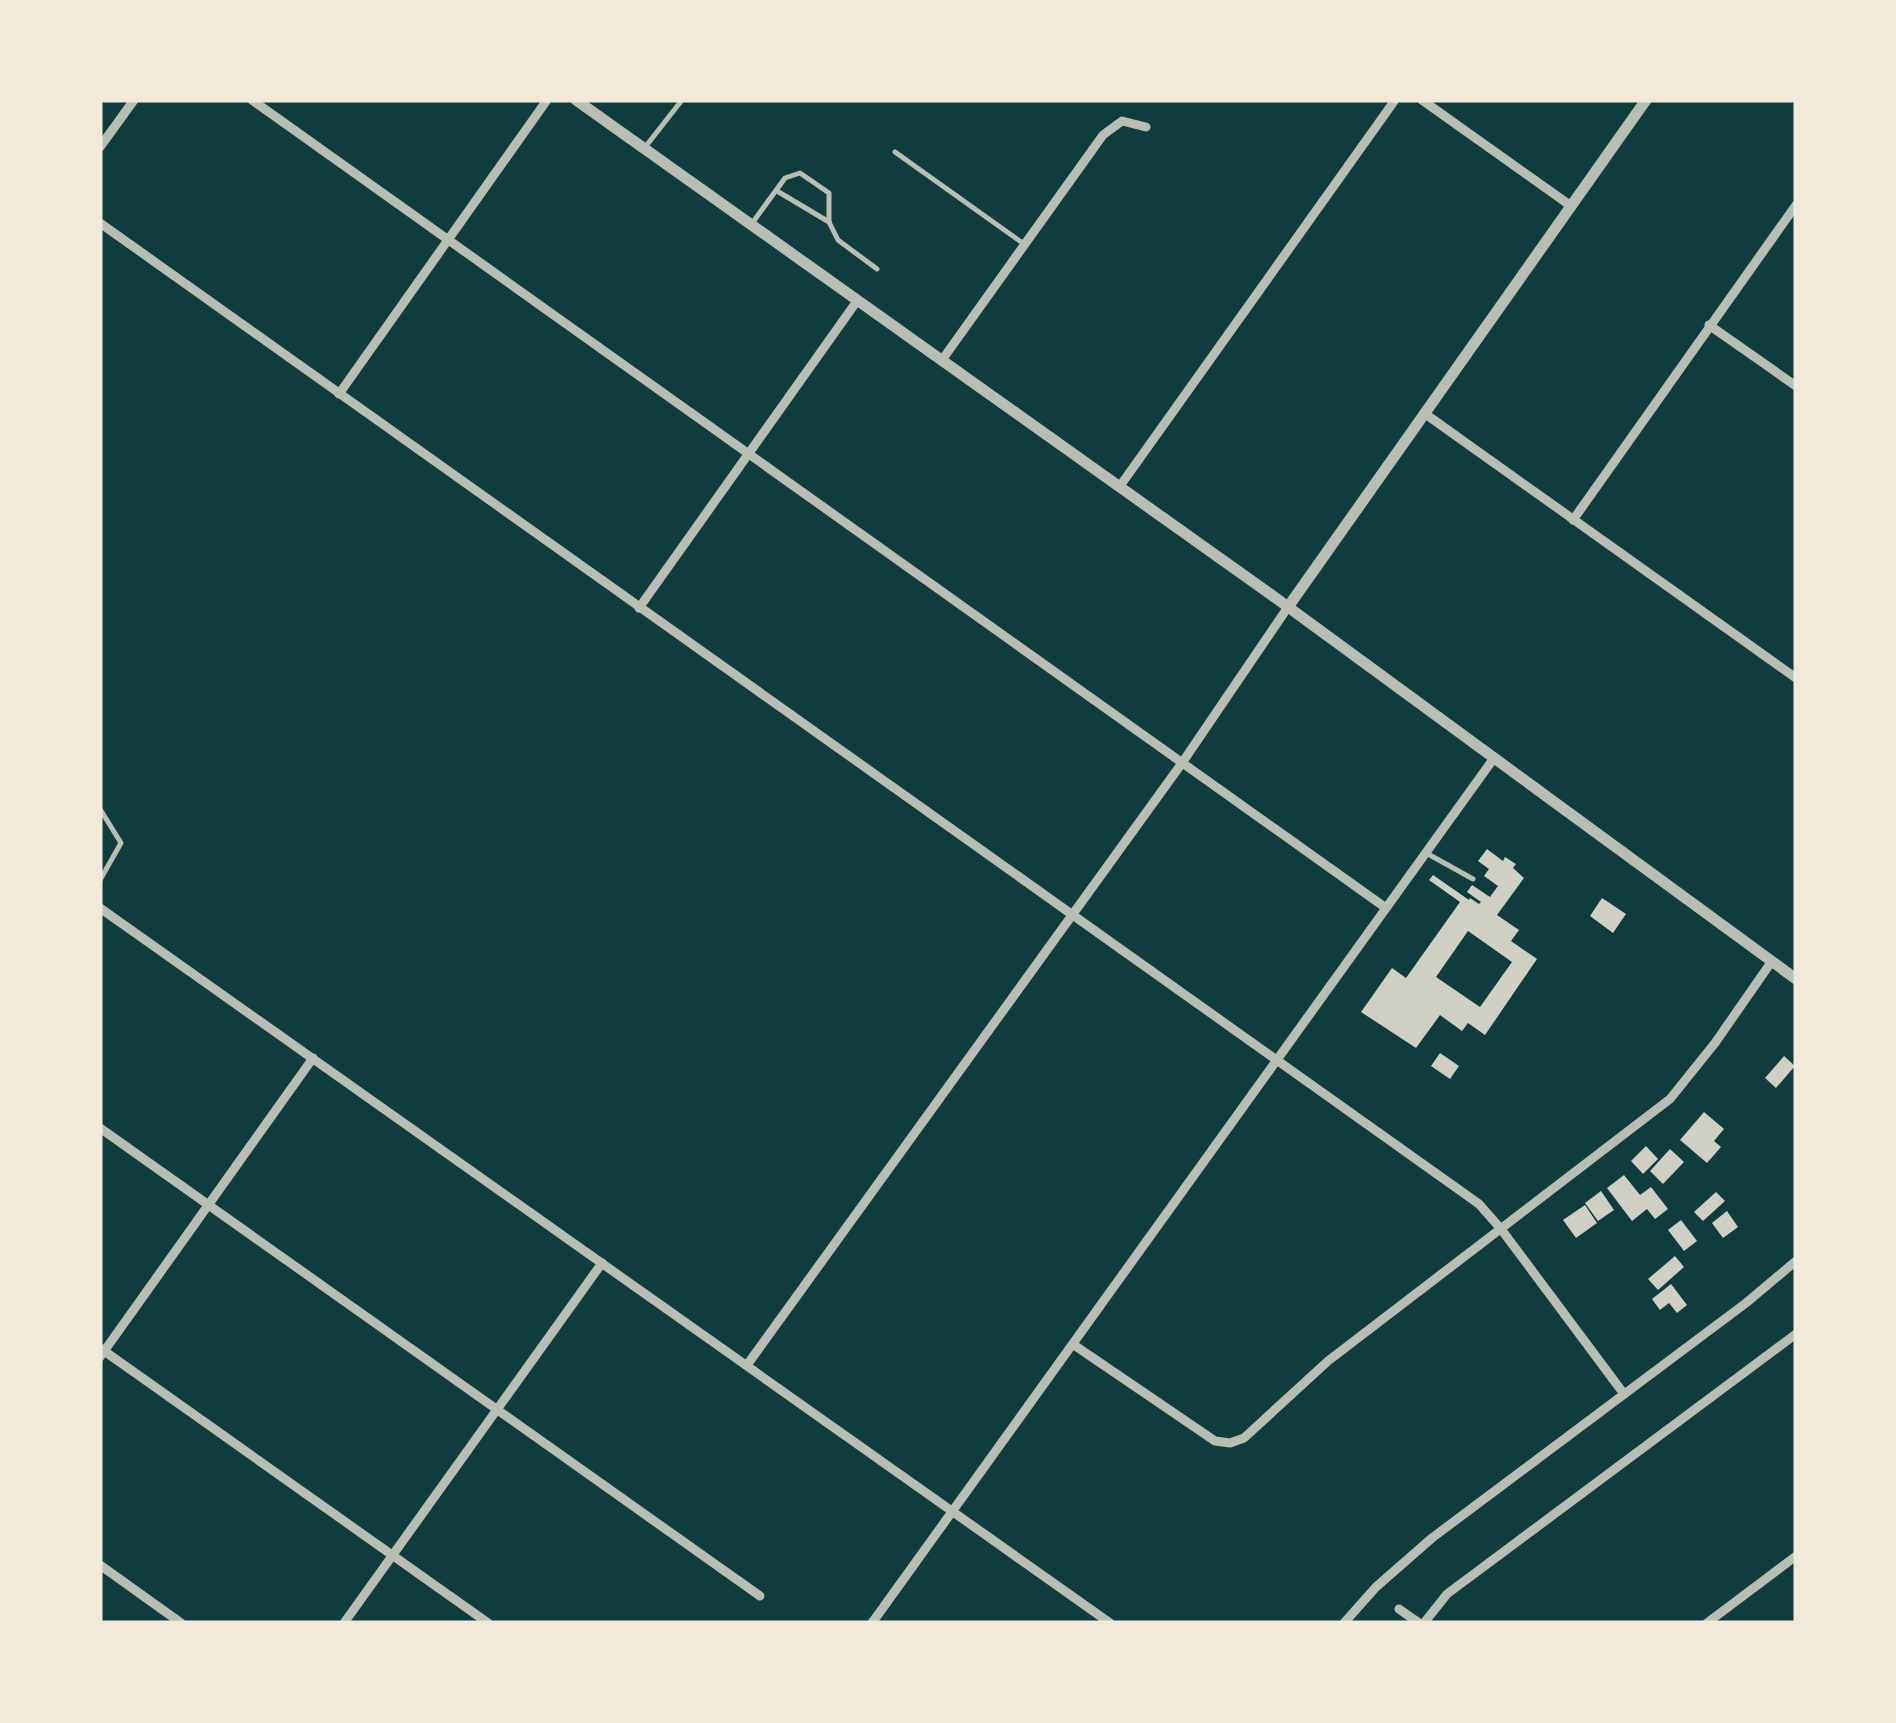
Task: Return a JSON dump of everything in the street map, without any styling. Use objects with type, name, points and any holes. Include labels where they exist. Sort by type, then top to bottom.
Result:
[{"type":"street","points":[[100,147],[134,100]]},
{"type":"street","points":[[252,100],[1386,908]]},
{"type":"street","points":[[339,394],[548,100]]},
{"type":"street","points":[[576,100],[1288,607],[1796,979]]},
{"type":"street","points":[[1120,486],[1395,100]]},
{"type":"street","points":[[1422,100],[1570,206]]},
{"type":"street","points":[[746,1365],[1182,763],[1646,100]]},
{"type":"street","points":[[942,360],[1113,125],[1130,122],[1146,127]]},
{"type":"street","points":[[1573,520],[1796,205]]},
{"type":"street","points":[[100,224],[1460,1190],[1502,1228],[1624,1394]]},
{"type":"street","points":[[639,608],[857,300]]},
{"type":"street","points":[[1709,326],[1796,386]]},
{"type":"street","points":[[1424,413],[1796,678]]},
{"type":"street","points":[[872,1623],[1494,758]]},
{"type":"street","points":[[100,908],[1110,1623]]},
{"type":"street","points":[[1074,1345],[1200,1433],[1230,1443],[1244,1438],[1328,1361],[1670,1098],[1772,962]]},
{"type":"street","points":[[313,1058],[101,1352],[488,1623]]},
{"type":"street","points":[[100,1128],[760,1596]]},
{"type":"street","points":[[1344,1623],[1376,1586],[1432,1538],[1796,1261]]},
{"type":"street","points":[[344,1623],[602,1264]]},
{"type":"street","points":[[1399,1609],[1422,1623],[1447,1594],[1796,1334]]},
{"type":"street","points":[[1708,1623],[1796,1556]]},
{"type":"street","points":[[100,1565],[181,1623]]},
{"type":"street","points":[[1718,1616],[1729,1623]]},
{"type":"lane","points":[[644,148],[680,101]]},
{"type":"lane","points":[[895,152],[1024,244]]},
{"type":"lane","points":[[751,225],[789,175],[804,175],[829,193],[829,222]]},
{"type":"lane","points":[[777,191],[829,222],[843,246],[877,269]]},
{"type":"lane","points":[[100,809],[122,842],[100,880]]},
{"type":"lane","points":[[1425,852],[1473,879]]},
{"type":"building","points":[[1487,849],[1503,861],[1505,857],[1516,864],[1513,868],[1524,878],[1497,915],[1519,930],[1511,941],[1537,959],[1485,1035],[1468,1023],[1462,1031],[1440,1015],[1416,1048],[1361,1012],[1392,968],[1406,978],[1460,902],[1429,880],[1433,875],[1479,904],[1467,892],[1472,885],[1490,897],[1498,886],[1484,876],[1489,869],[1478,861]],"holes":[[[1468,931],[1512,962],[1480,1007],[1436,977]]]},
{"type":"building","points":[[1602,898],[1626,914],[1613,933],[1590,916]]},
{"type":"building","points":[[1440,1053],[1459,1066],[1450,1079],[1431,1066]]},
{"type":"building","points":[[1784,1056],[1795,1066],[1776,1088],[1765,1078]]},
{"type":"building","points":[[1704,1112],[1724,1129],[1714,1141],[1721,1147],[1707,1163],[1680,1140]]},
{"type":"building","points":[[1646,1146],[1658,1159],[1643,1174],[1631,1161]]},
{"type":"building","points":[[1670,1149],[1684,1162],[1663,1184],[1650,1171]]},
{"type":"building","points":[[1624,1175],[1640,1195],[1651,1187],[1668,1209],[1655,1219],[1647,1209],[1632,1221],[1607,1188]]},
{"type":"building","points":[[1601,1191],[1614,1210],[1598,1221],[1585,1203]]},
{"type":"building","points":[[1716,1192],[1725,1201],[1703,1221],[1694,1212]]},
{"type":"building","points":[[1585,1205],[1597,1223],[1576,1238],[1563,1220]]},
{"type":"building","points":[[1727,1211],[1738,1227],[1723,1238],[1712,1223]]},
{"type":"building","points":[[1681,1220],[1697,1241],[1684,1251],[1668,1230]]},
{"type":"building","points":[[1675,1256],[1684,1267],[1658,1290],[1648,1279]]},
{"type":"building","points":[[1671,1284],[1687,1305],[1677,1313],[1669,1303],[1660,1310],[1652,1299]]}]
